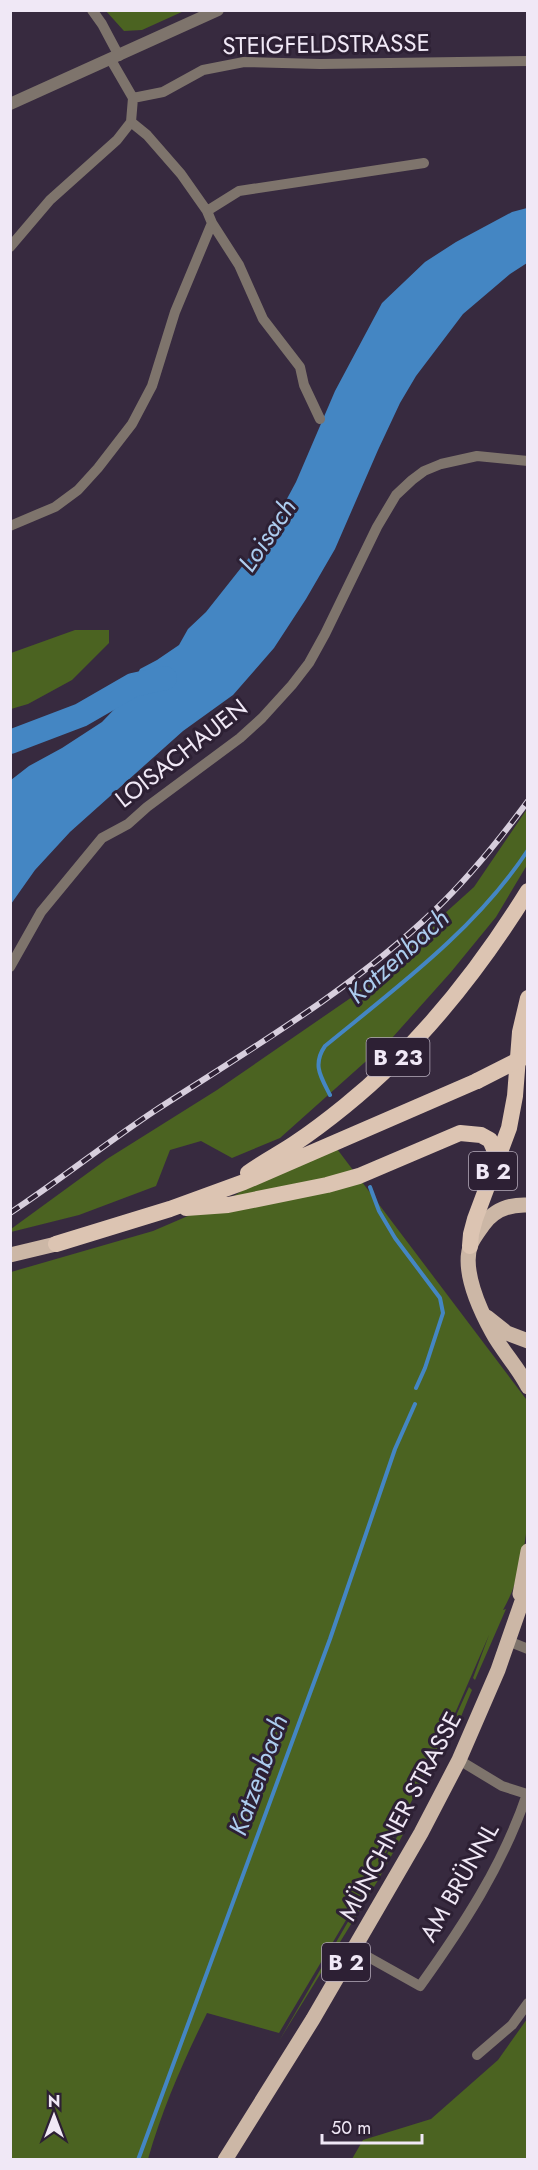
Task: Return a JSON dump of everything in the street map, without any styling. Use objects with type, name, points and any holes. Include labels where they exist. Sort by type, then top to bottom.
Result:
[{"type":"highway","name":"B 23","points":[[232,1185],[295,1143],[347,1104],[391,1064],[432,1020],[483,958],[528,891]]},
{"type":"highway","name":"B 2","points":[[470,1246],[475,1219],[511,1117],[520,1032],[528,998]]},
{"type":"highway","name":"B 23","points":[[56,1244],[170,1209],[278,1169],[477,1081],[528,1055]]},
{"type":"highway","name":"B 23","points":[[170,1209],[228,1206],[327,1185],[359,1176],[460,1133],[475,1132],[490,1140],[498,1158]]},
{"type":"main road","name":"B 2","points":[[528,1205],[507,1207],[490,1216],[470,1246],[472,1286],[492,1333],[528,1387]]},
{"type":"main road","name":"B 23","points":[[10,1255],[56,1244]]},
{"type":"main road","name":"B 2","points":[[485,1316],[507,1334],[528,1341]]},
{"type":"main road","name":"B 2","points":[[516,1618],[528,1551]]},
{"type":"main road","name":"B 2","points":[[516,1618],[528,1584]]},
{"type":"main road","name":"MÜNCHNER STRASSE","points":[[225,2160],[313,2019],[421,1833],[459,1760],[516,1618]]},
{"type":"street","points":[[10,247],[50,200],[117,140],[131,122],[133,98],[102,24],[92,10]]},
{"type":"street","points":[[10,104],[218,10]]},
{"type":"street","name":"STEIGFELDSTRASSE","points":[[133,98],[163,92],[202,70],[244,62],[332,64],[528,61]]},
{"type":"street","points":[[131,122],[147,135],[181,174],[207,211],[212,223],[239,265],[263,319],[300,367],[304,385],[320,418]]},
{"type":"street","points":[[207,211],[239,191],[424,164]]},
{"type":"street","points":[[10,526],[55,507],[78,490],[132,424],[152,386],[175,312],[212,223]]},
{"type":"street","name":"LOISACHAUEN","points":[[10,967],[41,912],[102,838],[128,824],[147,807],[240,738],[262,718],[309,663],[377,527],[396,495],[424,471],[441,465],[477,456],[528,461]]},
{"type":"street","points":[[508,1641],[528,1649]]},
{"type":"street","name":"AM BRÜNNL","points":[[354,1949],[420,1986],[473,1909],[496,1869],[516,1827],[527,1794],[502,1785],[459,1760]]},
{"type":"street","points":[[477,2055],[512,2025],[528,2003]]},
{"type":"green space","points":[[106,11],[184,11],[142,30],[124,31]]},
{"type":"green space","points":[[75,630],[109,630],[109,643],[72,680],[28,704],[11,709],[11,653]]},
{"type":"green space","points":[[527,809],[527,865],[496,917],[392,1038],[280,1138],[232,1158],[201,1141],[170,1150],[156,1186],[79,1215],[11,1232],[11,1229],[107,1159],[217,1090],[352,997],[474,887]]},
{"type":"green space","points":[[328,1137],[526,1399],[528,1407],[528,1511],[526,1537],[514,1587],[475,1680],[473,1678],[489,1635],[456,1711],[387,1851],[279,2033],[207,2013],[174,2085],[148,2159],[11,2160],[11,1272],[153,1231],[232,1197]]},
{"type":"green space","points":[[469,1687],[472,1690],[460,1719],[444,1742]]},
{"type":"green space","points":[[406,1829],[377,1882],[279,2041],[401,1830]]},
{"type":"green space","points":[[527,2019],[527,2159],[352,2159],[363,2140],[431,2119],[498,2060]]},
{"type":"water","points":[[527,208],[527,263],[510,274],[463,314],[416,376],[400,403],[335,549],[274,648],[233,695],[183,731],[70,832],[35,870],[11,904],[11,780],[29,766],[102,722],[126,697],[140,669],[179,645],[188,629],[206,612],[268,534],[296,482],[335,391],[382,303],[425,262],[456,242],[512,212]]},
{"type":"waterway","points":[[10,742],[81,715],[133,685],[165,678]]},
{"type":"waterway","name":"Katzenbach","points":[[330,1095],[318,1065],[325,1046],[407,979],[460,931],[507,879],[528,850]]},
{"type":"waterway","name":"Katzenbach","points":[[370,1187],[379,1211],[395,1238],[440,1298],[443,1313],[416,1388]]},
{"type":"waterway","name":"Katzenbach","points":[[138,2160],[330,1639],[395,1449],[415,1404]]},
{"type":"railway","points":[[10,1213],[156,1110],[301,1016],[371,965],[449,896],[484,857],[528,801]]},
{"type":"water label","name":"Loisach","points":[[267,535]]}]
